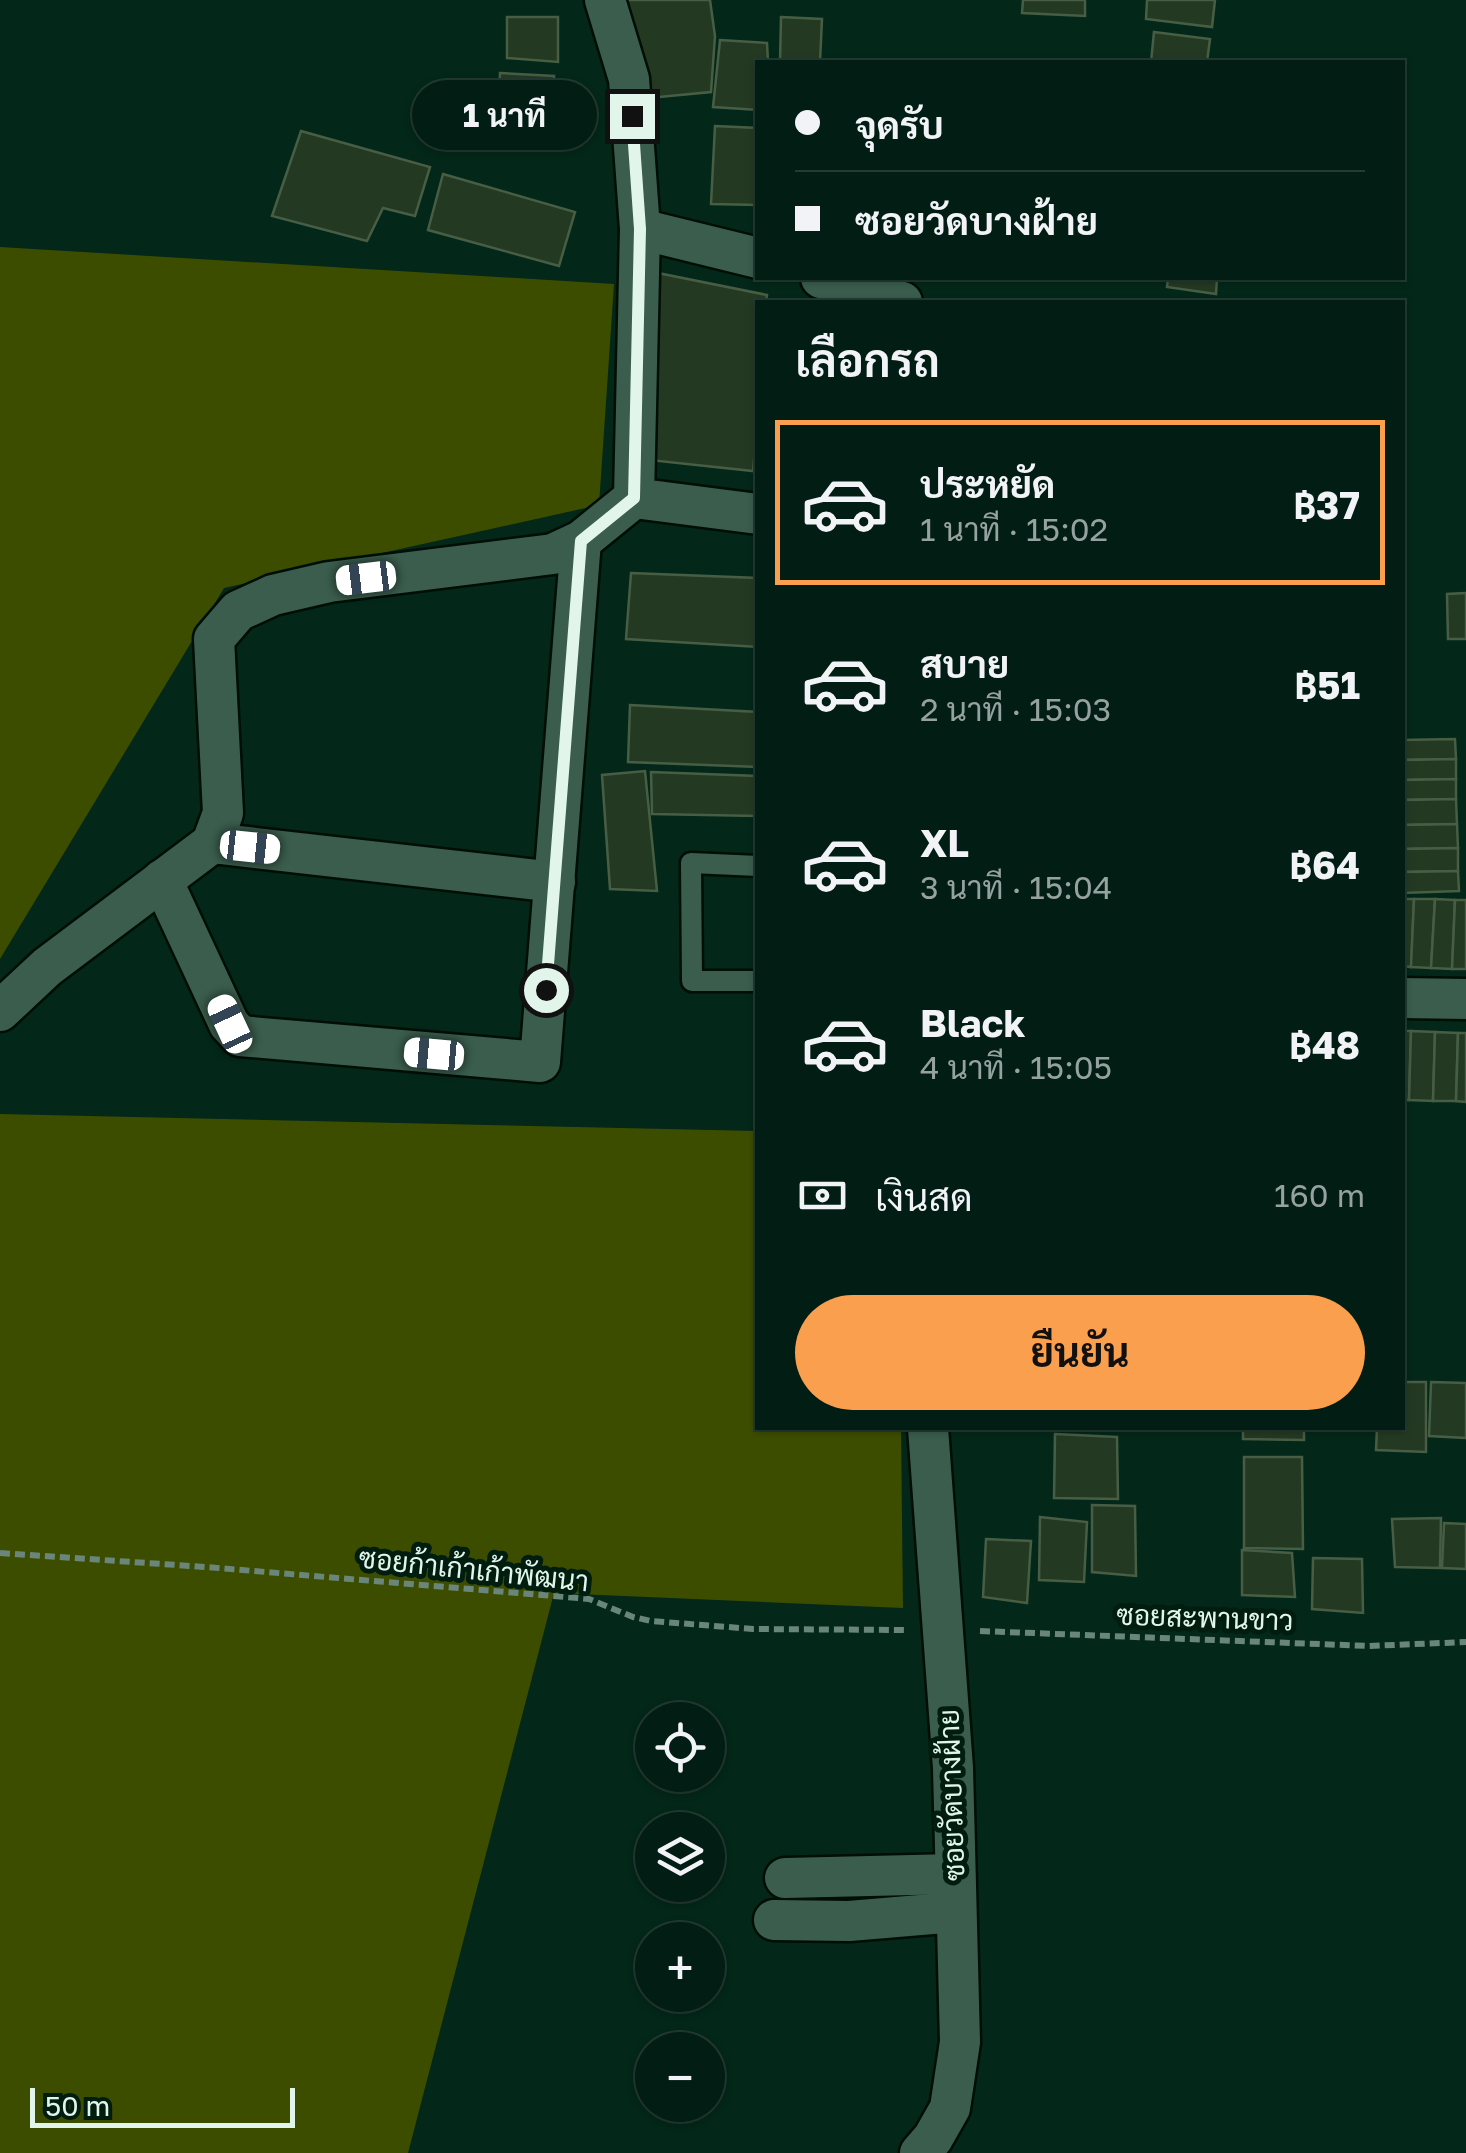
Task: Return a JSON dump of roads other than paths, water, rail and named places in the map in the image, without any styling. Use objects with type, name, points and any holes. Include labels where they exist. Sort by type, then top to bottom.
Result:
[{"type":"street","points":[[604,0],[629,79],[640,229],[634,498]]},
{"type":"street","points":[[640,229],[755,257]]},
{"type":"street","points":[[828,280],[895,300]]},
{"type":"street","points":[[0,1011],[48,968],[212,843],[223,813],[214,639],[238,611],[273,595],[329,582],[552,554],[581,541],[634,498],[755,514]]},
{"type":"street","points":[[162,880],[230,1024],[240,1036],[540,1062],[581,541]]},
{"type":"street","points":[[212,843],[555,882]]},
{"type":"street","points":[[1405,998],[1466,999]]},
{"type":"street","name":"ซอยวัดบางฝ้าย","points":[[920,2153],[950,2108],[960,2042],[954,1768],[928,1430]]},
{"type":"street","points":[[784,1878],[955,1893]]},
{"type":"street","points":[[774,1920],[849,1922],[955,1893]]},
{"type":"lane","points":[[755,866],[691,864],[692,981],[755,981]]}]
